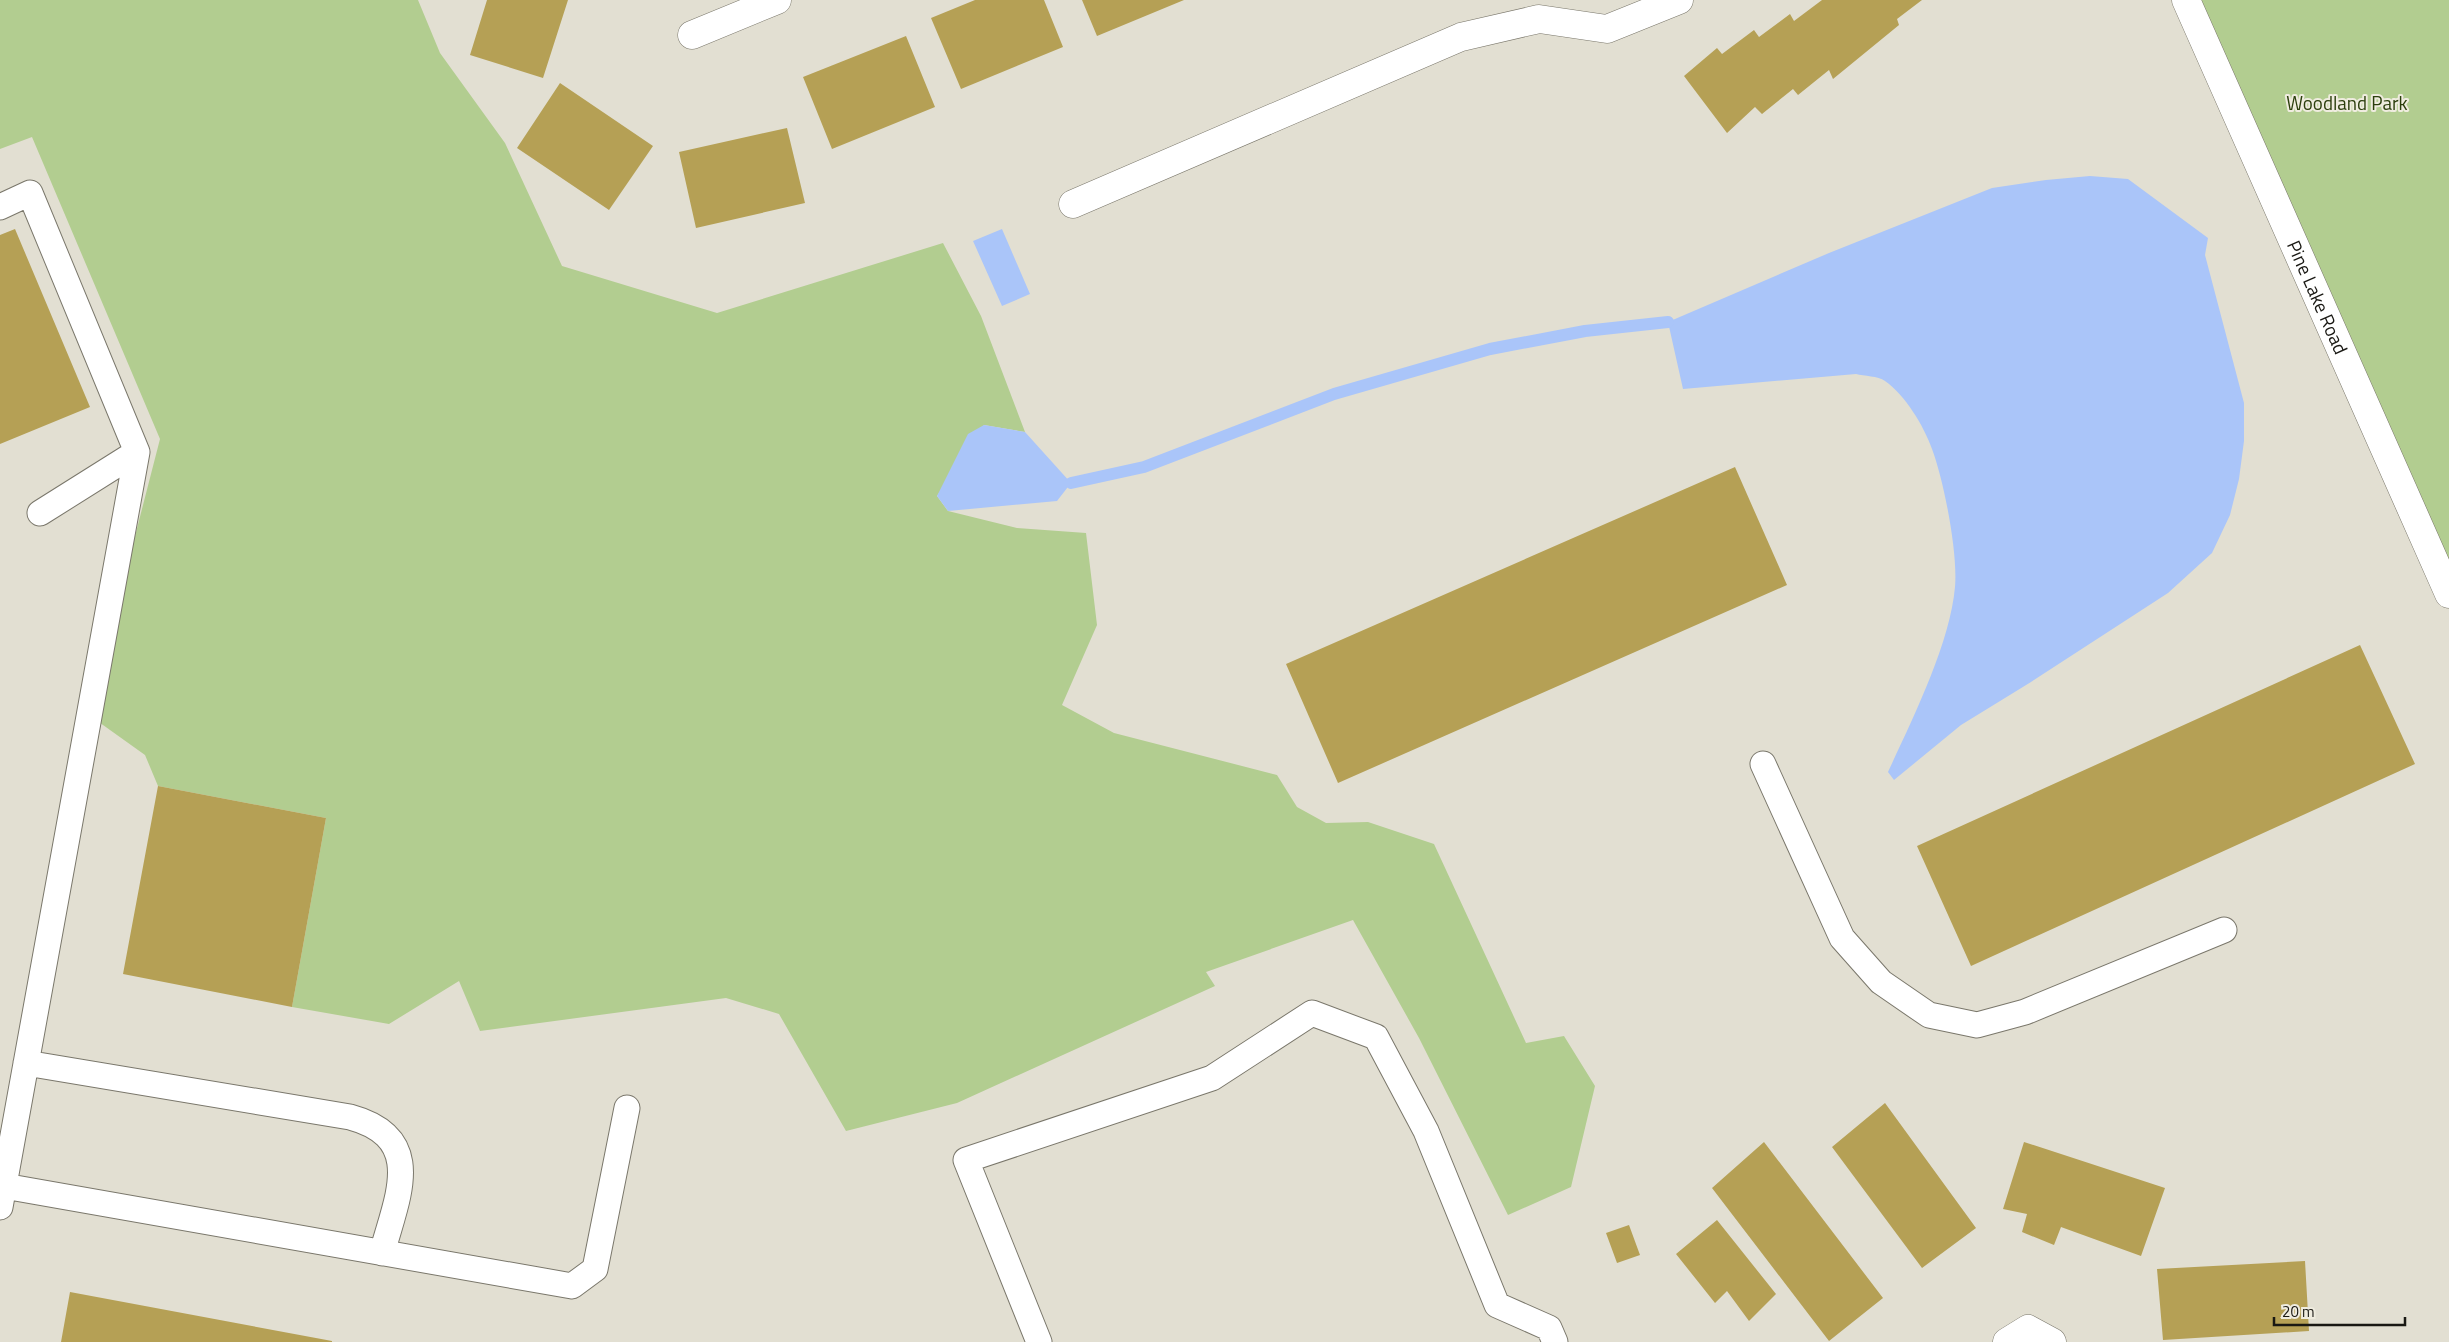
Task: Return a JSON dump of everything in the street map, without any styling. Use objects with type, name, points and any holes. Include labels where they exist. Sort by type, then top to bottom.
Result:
[{"type":"street","points":[[692,36],[777,0]]},
{"type":"street","points":[[1073,204],[1461,37],[1539,19],[1607,29],[1680,0]]},
{"type":"street","name":"Pine Lake Road","points":[[2186,0],[2449,594]]},
{"type":"street","points":[[2007,1342],[2028,1329],[2052,1342]]},
{"type":"lane","points":[[0,207],[30,193],[137,452],[2,1196],[382,1253],[572,1286],[595,1269],[627,1108]]},
{"type":"lane","points":[[40,512],[137,452]]},
{"type":"lane","points":[[1764,764],[1842,938],[1880,982],[1929,1015],[1977,1025],[2025,1012],[2224,930]]},
{"type":"lane","points":[[1039,1342],[966,1160],[1212,1078],[1312,1013],[1376,1037],[1426,1131],[1497,1305],[1549,1328],[1555,1342]]},
{"type":"lane","points":[[26,1063],[340,1115],[367,1122],[381,1130],[393,1143],[401,1159],[401,1182],[382,1253]]},
{"type":"green space","points":[[0,0],[418,0],[440,53],[505,143],[562,266],[717,313],[943,243],[981,316],[1025,432],[984,425],[937,496],[948,511],[1017,528],[1086,533],[1097,625],[1062,705],[1114,733],[1277,775],[1297,807],[1326,823],[1368,822],[1434,844],[1526,1043],[1564,1036],[1595,1086],[1571,1187],[1508,1215],[1419,1038],[1353,920],[1206,972],[1215,986],[957,1103],[846,1131],[779,1014],[726,998],[480,1031],[459,981],[389,1024],[292,1007],[326,818],[158,786],[145,755],[89,715],[160,439],[32,137],[0,149]]},
{"type":"green space","name":"Woodland Park","points":[[2192,0],[2449,0],[2449,599]]},
{"type":"water","points":[[2090,176],[2128,179],[2208,238],[2205,255],[2244,403],[2244,441],[2239,479],[2230,515],[2212,553],[2168,593],[1961,725],[1894,780],[1888,772],[1938,657],[1952,609],[1955,587],[1952,537],[1945,498],[1937,463],[1924,431],[1900,394],[1885,381],[1871,376],[1856,374],[1683,389],[1668,322],[1829,253],[1992,188]]},
{"type":"water","points":[[1002,229],[1030,294],[1002,306],[973,241]]},
{"type":"water","points":[[984,425],[1025,432],[1071,483],[1057,501],[948,511],[937,496],[968,434]]},
{"type":"building","points":[[487,0],[568,0],[543,78],[470,55]]},
{"type":"building","points":[[975,0],[1044,0],[1063,47],[961,89],[931,18]]},
{"type":"building","points":[[1082,0],[1184,0],[1097,36]]},
{"type":"building","points":[[1822,0],[1922,0],[1897,19],[1899,25],[1833,79],[1829,70],[1798,95],[1793,89],[1762,114],[1755,107],[1727,133],[1684,76],[1717,48],[1722,54],[1754,30],[1759,37],[1790,14],[1794,21]]},
{"type":"building","points":[[906,36],[935,107],[832,149],[803,77]]},
{"type":"building","points":[[560,83],[653,146],[609,210],[517,148]]},
{"type":"building","points":[[787,128],[805,203],[696,228],[679,152]]},
{"type":"building","points":[[15,229],[90,407],[0,444],[0,235]]},
{"type":"building","points":[[1735,467],[1787,585],[1338,783],[1286,664]]},
{"type":"building","points":[[2360,645],[2415,764],[1971,966],[1917,846]]},
{"type":"building","points":[[158,786],[326,818],[292,1007],[123,974]]},
{"type":"building","points":[[1885,1103],[1976,1228],[1922,1268],[1832,1147]]},
{"type":"building","points":[[1764,1142],[1883,1298],[1829,1341],[1712,1188]]},
{"type":"building","points":[[2024,1142],[2165,1188],[2141,1256],[2061,1227],[2054,1245],[2022,1232],[2027,1214],[2003,1209]]},
{"type":"building","points":[[1717,1220],[1776,1294],[1749,1321],[1727,1291],[1715,1303],[1676,1254]]},
{"type":"building","points":[[1629,1225],[1640,1255],[1617,1263],[1606,1233]]},
{"type":"building","points":[[2305,1261],[2309,1331],[2163,1340],[2157,1269]]},
{"type":"building","points":[[70,1292],[332,1341],[332,1342],[61,1342]]},
{"type":"waterway","points":[[1071,483],[1144,467],[1334,394],[1490,349],[1585,331],[1668,322]]}]
